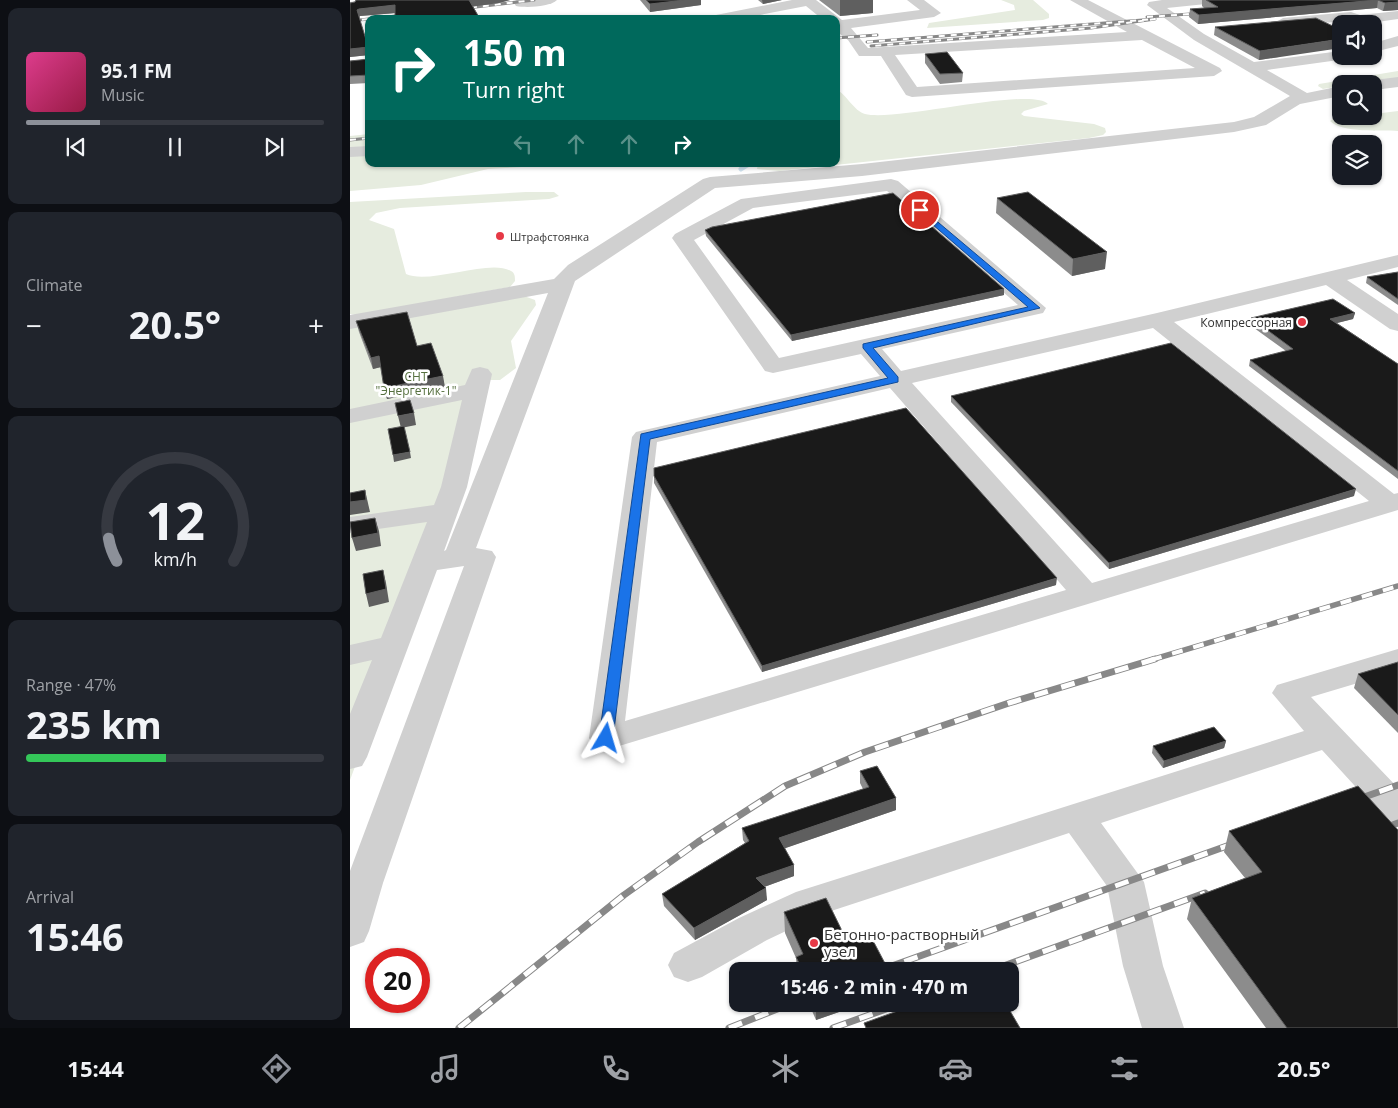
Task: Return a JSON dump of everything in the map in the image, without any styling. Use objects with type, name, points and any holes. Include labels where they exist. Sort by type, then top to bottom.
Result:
[{"type":"street","points":[[520,2],[550,0]]},
{"type":"street","points":[[736,15],[813,0],[828,15]]},
{"type":"street","points":[[840,22],[934,13],[914,0]]},
{"type":"street","points":[[885,51],[912,92],[1214,71],[1077,0]]},
{"type":"street","points":[[1206,0],[1154,5],[1189,31],[1303,97]]},
{"type":"street","points":[[520,2],[529,15]]},
{"type":"street","points":[[1349,15],[1343,12],[1398,5]]},
{"type":"street","points":[[1382,17],[1398,15]]},
{"type":"street","points":[[1264,24],[1332,18]]},
{"type":"street","points":[[840,26],[853,37],[864,53],[1145,35]]},
{"type":"street","points":[[1189,31],[1216,28]]},
{"type":"street","points":[[1382,46],[1398,41]]},
{"type":"street","points":[[1251,68],[1332,57]]},
{"type":"street","points":[[1382,84],[1398,82]]},
{"type":"street","points":[[458,557],[562,284],[575,269],[710,183],[872,169],[1234,127],[1260,121],[1289,102],[1303,97],[1332,92]]},
{"type":"street","points":[[350,152],[365,150]]},
{"type":"street","points":[[891,185],[1035,308],[866,346],[774,366],[682,238],[748,202],[891,185]]},
{"type":"street","points":[[1394,502],[1087,596],[606,738],[645,437],[1157,320],[1398,261]]},
{"type":"street","points":[[1330,278],[1398,324]]},
{"type":"street","points":[[350,322],[562,284]]},
{"type":"street","points":[[1157,320],[1394,502]]},
{"type":"street","points":[[866,346],[1087,596]]},
{"type":"street","points":[[350,416],[479,382],[457,476],[350,757]]},
{"type":"street","points":[[350,526],[394,517],[444,512]]},
{"type":"street","points":[[350,931],[364,883],[482,557],[458,557],[424,563]]},
{"type":"street","points":[[350,655],[393,645]]},
{"type":"street","points":[[1398,660],[1288,692],[1398,811]]},
{"type":"street","points":[[688,966],[753,929],[809,903],[1328,736]]},
{"type":"street","points":[[1077,816],[1125,882],[1143,966],[1163,1028]]},
{"type":"green space","points":[[1001,0],[1033,0],[1049,14],[1049,18],[1043,20],[927,28],[929,23],[1015,10],[1014,5]]},
{"type":"green space","points":[[1398,71],[1398,78],[1382,80],[1382,75],[1374,75]]},
{"type":"green space","points":[[1332,82],[1332,88],[1323,89],[1318,86],[1319,84]]},
{"type":"green space","points":[[840,92],[861,112],[881,115],[992,101],[1037,100],[1048,104],[1024,111],[1021,114],[1024,116],[1094,124],[1105,128],[1106,132],[1103,135],[840,165]]},
{"type":"green space","points":[[1398,111],[1398,131],[1372,131],[1335,125],[1382,125],[1382,113]]},
{"type":"green space","points":[[365,134],[365,167],[523,167],[488,169],[421,185],[350,191],[350,136]]},
{"type":"green space","points":[[757,167],[817,167],[779,171],[757,169]]},
{"type":"green space","points":[[554,192],[559,196],[549,199],[400,208],[376,213],[369,220],[394,229],[406,274],[430,276],[475,269],[501,268],[514,274],[515,281],[510,287],[356,315],[350,314],[350,202]]},
{"type":"green space","name":"СНТ \"Энергетик-1\"","points":[[524,296],[535,300],[536,305],[511,341],[516,368],[500,380],[484,380],[462,481],[350,780],[350,326]]},
{"type":"building","points":[[356,0],[469,0],[478,15],[395,15],[395,5],[359,9],[357,10],[365,36],[365,47],[350,49],[350,3]]},
{"type":"building","points":[[646,0],[685,0],[650,4]]},
{"type":"building","points":[[1206,0],[1378,0],[1199,15],[1190,9],[1218,7]]},
{"type":"building","points":[[1378,0],[1398,0],[1398,2],[1385,3]]},
{"type":"building","points":[[1316,18],[1332,26],[1332,40],[1260,51],[1215,27]]},
{"type":"building","points":[[947,52],[963,73],[940,74],[925,54]]},
{"type":"building","points":[[365,59],[365,75],[350,76],[350,61]]},
{"type":"building","points":[[1028,192],[1107,252],[1073,259],[997,198]]},
{"type":"building","points":[[893,193],[1004,289],[791,335],[705,230],[712,227]]},
{"type":"building","points":[[1398,272],[1398,299],[1367,277]]},
{"type":"building","points":[[1333,299],[1355,313],[1330,319],[1398,364],[1398,471],[1250,360],[1293,349],[1251,318]]},
{"type":"building","points":[[407,312],[417,346],[431,343],[443,376],[384,388],[379,356],[371,358],[356,321]]},
{"type":"building","points":[[1171,343],[1356,489],[1109,563],[951,396]]},
{"type":"building","points":[[410,400],[414,413],[398,416],[395,403]]},
{"type":"building","points":[[906,408],[1057,578],[762,666],[654,476],[654,468]]},
{"type":"building","points":[[404,426],[410,452],[393,455],[388,429]]},
{"type":"building","points":[[365,490],[366,500],[350,502],[350,493]]},
{"type":"building","points":[[375,518],[378,533],[352,538],[350,522]]},
{"type":"building","points":[[383,570],[386,589],[366,594],[363,574]]},
{"type":"building","points":[[1398,662],[1398,715],[1358,674]]},
{"type":"building","points":[[1214,727],[1226,741],[1164,761],[1153,746]]},
{"type":"building","points":[[877,766],[896,798],[779,838],[794,865],[756,878],[766,888],[694,928],[662,894],[749,841],[742,828],[869,787],[860,771]]},
{"type":"building","points":[[1358,786],[1398,830],[1398,1028],[1287,1028],[1192,898],[1262,872],[1229,831]]},
{"type":"building","points":[[826,898],[847,941],[869,933],[884,962],[798,962],[796,957],[803,954],[784,912]]},
{"type":"building","points":[[895,1012],[1011,1012],[1020,1028],[866,1028],[864,1023]]},
{"type":"railway","points":[[350,1],[363,0]]},
{"type":"railway","points":[[459,9],[534,0]]},
{"type":"railway","points":[[1147,17],[1204,13]]},
{"type":"railway","points":[[403,15],[410,14]]},
{"type":"railway","points":[[350,21],[365,19]]},
{"type":"railway","points":[[867,42],[1155,19],[1091,28],[871,46]]},
{"type":"railway","points":[[840,38],[877,35]]},
{"type":"railway","points":[[350,140],[365,138]]},
{"type":"railway","points":[[1151,660],[1398,586]]},
{"type":"railway","points":[[459,1028],[624,895],[698,842],[785,786],[865,752],[1009,703],[1155,659]]},
{"type":"railway","points":[[1353,801],[1398,785]]},
{"type":"railway","points":[[1379,830],[1398,823]]},
{"type":"railway","points":[[903,962],[1238,842]]},
{"type":"railway","points":[[1015,962],[1205,893]]},
{"type":"railway","points":[[729,1028],[770,1012]]},
{"type":"railway","points":[[833,1028],[878,1012]]},
{"type":"place","name":"Штрафстоянка","points":[[500,236]]},
{"type":"place","name":"Компрессорная","points":[[1302,322]]},
{"type":"place","name":"Бетонно-растворный узел","points":[[814,943]]},
{"type":"route","points":[[606,738],[645,437],[895,380],[866,346],[1035,308],[920,210]]}]
